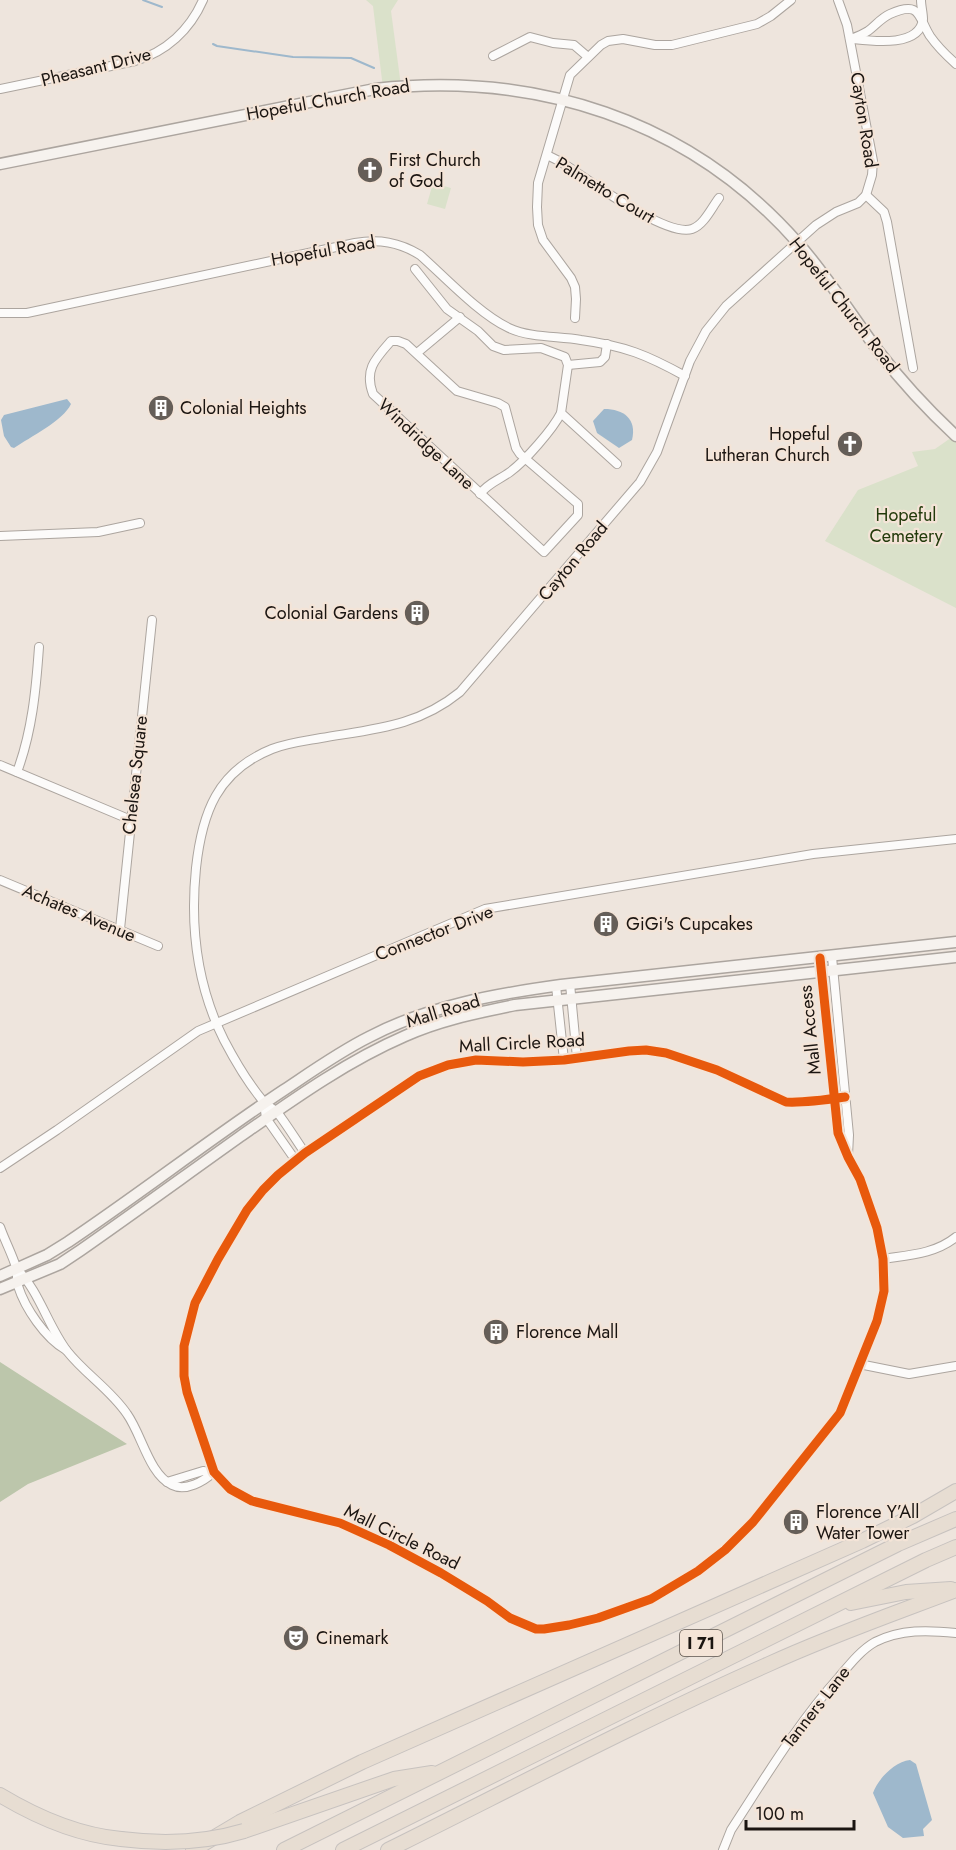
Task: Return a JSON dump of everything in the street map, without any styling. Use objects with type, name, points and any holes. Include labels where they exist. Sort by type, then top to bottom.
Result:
[{"type":"highway","points":[[194,1850],[240,1822],[362,1762],[862,1541],[913,1516],[956,1491]]},
{"type":"highway","name":"I 71","points":[[284,1850],[898,1544],[956,1518]]},
{"type":"highway","name":"I 71","points":[[343,1850],[956,1547]]},
{"type":"highway","points":[[837,1605],[906,1592],[956,1590]]},
{"type":"highway","points":[[388,1850],[619,1734],[768,1664],[956,1590]]},
{"type":"highway","points":[[0,1795],[62,1824],[96,1834],[121,1839],[179,1842],[230,1835],[394,1779],[446,1771]]},
{"type":"main road","name":"Hopeful Church Road","points":[[0,164],[375,89],[408,85],[457,84],[506,88],[562,99],[626,120],[692,154],[746,192],[797,242],[893,370],[956,436]]},
{"type":"main road","name":"Mall Road","points":[[0,1276],[47,1255],[336,1055],[370,1036],[432,1012],[467,1001],[570,984],[956,942]]},
{"type":"main road","name":"Mall Road","points":[[0,1289],[60,1263],[81,1250],[276,1111],[335,1072],[406,1035],[472,1014],[515,1005],[956,957]]},
{"type":"street","name":"Pheasant Drive","points":[[0,89],[135,60],[155,53],[194,20],[203,0]]},
{"type":"street","name":"Palmetto Court","points":[[575,318],[575,287],[543,240],[538,225],[538,183],[570,75],[601,45],[615,39],[672,45],[757,24],[791,0]]},
{"type":"street","name":"Cayton Road","points":[[264,1103],[234,1059],[217,1023],[200,967],[194,910],[201,834],[206,814],[219,791],[236,771],[248,761],[273,748],[407,722],[435,710],[460,692],[640,482],[657,452],[698,346],[717,317],[816,225],[836,212],[858,203],[866,195],[873,175],[873,161],[850,39],[838,0]]},
{"type":"street","points":[[921,0],[927,32],[956,64]]},
{"type":"street","points":[[850,39],[898,11],[914,9],[923,19]]},
{"type":"street","points":[[850,39],[897,40],[917,32],[923,19]]},
{"type":"street","points":[[493,56],[530,37],[574,45],[588,57]]},
{"type":"street","name":"Palmetto Court","points":[[547,155],[644,216],[674,229],[685,230],[697,226],[719,198]]},
{"type":"street","points":[[866,195],[884,212],[887,222],[913,368]]},
{"type":"street","name":"Hopeful Road","points":[[0,313],[27,313],[377,240],[393,242],[420,255],[490,317],[509,328],[532,334],[607,344],[649,356],[685,376]]},
{"type":"street","points":[[415,269],[447,309],[460,317],[493,346],[504,350],[541,348],[562,356],[568,365],[600,362],[604,357],[607,344]]},
{"type":"street","points":[[417,353],[460,317]]},
{"type":"street","name":"Windridge Lane","points":[[391,341],[406,344],[457,391],[505,407],[516,448],[524,457],[578,504],[578,515],[544,552],[373,394],[370,386],[372,363],[391,341]]},
{"type":"street","name":"Windridge Lane","points":[[480,494],[494,481],[513,469],[555,424],[561,412],[568,365]]},
{"type":"street","points":[[561,412],[616,464]]},
{"type":"street","points":[[0,536],[98,532],[140,523]]},
{"type":"street","name":"Chelsea Square","points":[[120,930],[152,620]]},
{"type":"street","points":[[17,772],[30,735],[39,647]]},
{"type":"street","points":[[0,765],[131,820]]},
{"type":"street","name":"Connector Drive","points":[[0,1168],[191,1035],[485,909],[813,854],[956,839]]},
{"type":"street","name":"Achates Avenue","points":[[0,880],[158,945]]},
{"type":"street","name":"Mall Access","points":[[832,957],[845,1097]]},
{"type":"street","name":"Mall Access","points":[[820,958],[834,1098]]},
{"type":"street","points":[[570,984],[577,1058]]},
{"type":"street","points":[[556,986],[564,1060]]},
{"type":"street","name":"Mall Circle Road","points":[[834,1098],[838,1133],[848,1157],[861,1179],[870,1204],[883,1259],[882,1305],[851,1391],[840,1413],[753,1522],[725,1550],[698,1571],[651,1599],[557,1628],[536,1629],[518,1623],[456,1582],[389,1545],[340,1523],[252,1502],[230,1489],[213,1472],[187,1392],[184,1376],[184,1346],[195,1304],[236,1225],[263,1190],[305,1153],[419,1076],[476,1059],[523,1062],[564,1060],[646,1050],[666,1053],[717,1070],[775,1099],[786,1102],[845,1097],[849,1135],[848,1157]]},
{"type":"street","points":[[264,1103],[276,1111],[305,1153]]},
{"type":"street","points":[[264,1103],[266,1118],[296,1161]]},
{"type":"street","points":[[0,1227],[38,1323],[52,1341],[67,1351],[126,1412],[159,1476],[167,1482],[202,1471],[213,1472]]},
{"type":"street","points":[[883,1259],[926,1253],[943,1246],[956,1237]]},
{"type":"street","points":[[859,1364],[909,1374],[956,1366]]},
{"type":"street","name":"Tanners Lane","points":[[723,1850],[730,1830],[797,1730],[822,1695],[855,1658],[874,1643],[898,1634],[919,1630],[956,1633]]},
{"type":"green space","points":[[366,0],[398,0],[391,11],[401,86],[383,88],[373,6]]},
{"type":"green space","points":[[433,183],[451,188],[445,209],[427,204]]},
{"type":"green space","name":"Hopeful Cemetery","points":[[955,435],[956,608],[825,541],[858,490],[918,466],[912,452],[935,449]]},
{"type":"green space","points":[[0,1362],[127,1444],[28,1484],[0,1502]]},
{"type":"water","points":[[67,399],[71,404],[61,416],[14,448],[11,447],[4,436],[1,420],[4,415]]},
{"type":"water","points":[[604,409],[623,413],[633,426],[632,440],[619,448],[597,433],[593,421]]},
{"type":"water","points":[[910,1760],[916,1764],[932,1820],[923,1829],[924,1836],[903,1838],[888,1827],[873,1793],[887,1772],[898,1764]]},
{"type":"waterway","points":[[143,0],[162,7]]},
{"type":"waterway","points":[[213,44],[293,57],[351,58],[374,68]]},
{"type":"cycle path","points":[[820,958],[838,1133],[860,1179],[877,1228],[883,1259],[884,1291],[877,1321],[840,1413],[753,1522],[725,1550],[698,1571],[651,1599],[598,1618],[569,1625],[536,1629],[510,1618],[441,1573],[389,1545],[340,1523],[252,1501],[230,1489],[214,1472],[187,1392],[184,1376],[184,1346],[195,1303],[247,1210],[263,1190],[305,1153],[419,1076],[448,1065],[476,1060],[523,1062],[564,1060],[646,1050],[666,1053],[717,1070],[786,1102],[808,1102],[830,1099],[838,1098],[845,1097]]},
{"type":"place","name":"First Church of God","points":[[370,170]]},
{"type":"place","name":"Colonial Heights","points":[[161,408]]},
{"type":"place","name":"Hopeful Lutheran Church","points":[[850,444]]},
{"type":"place","name":"Colonial Gardens","points":[[417,613]]},
{"type":"place","name":"GiGi's Cupcakes","points":[[606,924]]},
{"type":"place","name":"Florence Mall","points":[[496,1332]]},
{"type":"place","name":"Florence Y’All Water Tower","points":[[796,1522]]},
{"type":"place","name":"Cinemark","points":[[296,1638]]}]
